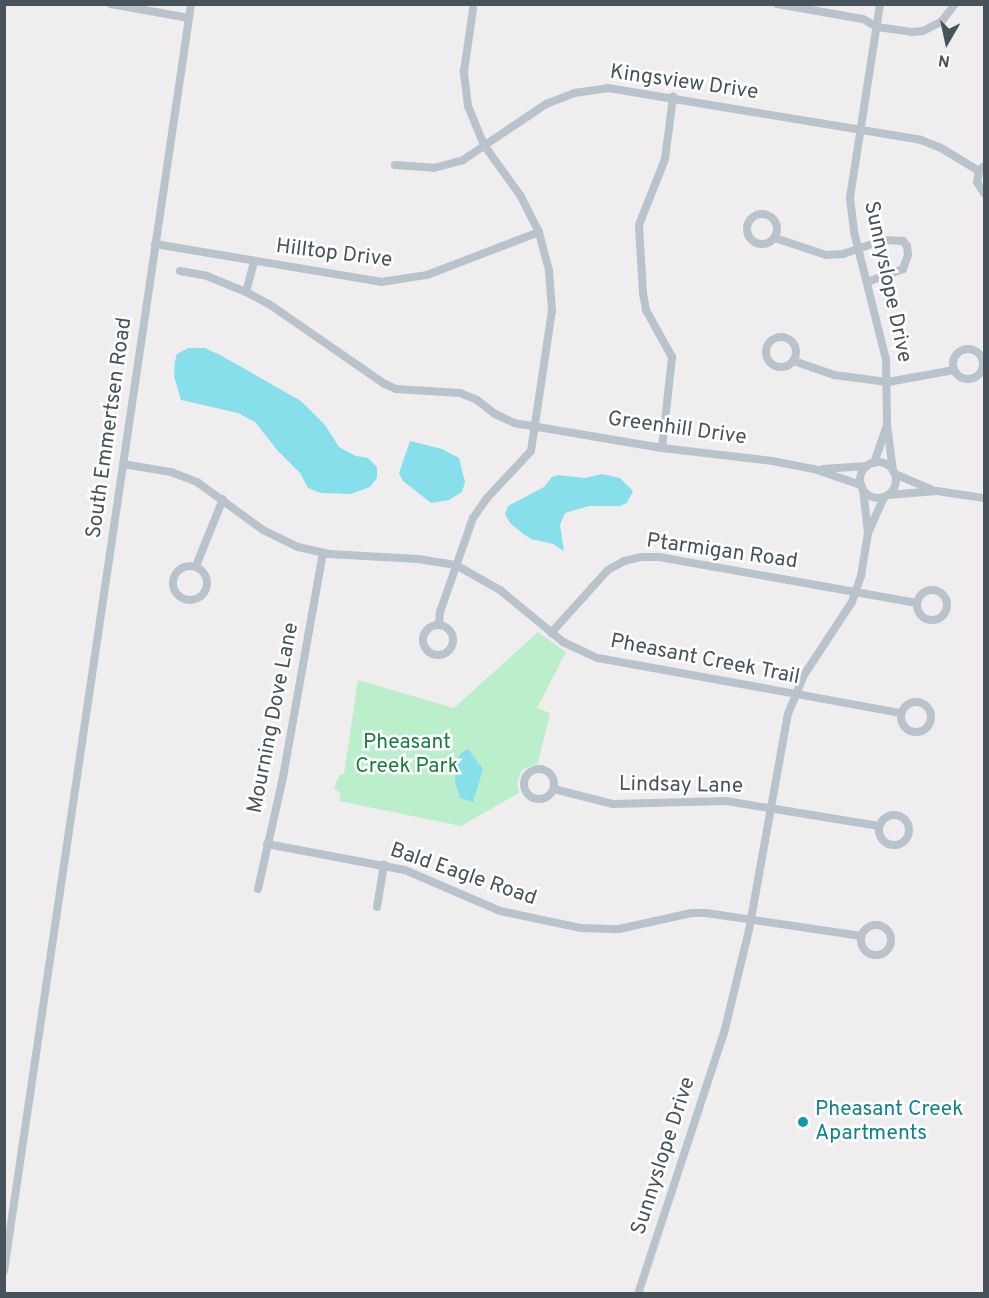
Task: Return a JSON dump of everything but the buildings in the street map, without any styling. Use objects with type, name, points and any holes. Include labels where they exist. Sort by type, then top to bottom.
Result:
[{"type":"street","points":[[111,4],[189,18]]},
{"type":"street","name":"South Emmertsen Road","points":[[4,1272],[191,4]]},
{"type":"street","points":[[777,4],[863,20],[877,27],[922,31],[941,22],[955,4]]},
{"type":"street","name":"Sunnyslope Drive","points":[[880,4],[850,198],[858,250],[882,335],[888,382],[887,425],[894,473]]},
{"type":"street","points":[[439,625],[440,612],[477,511],[531,451],[552,311],[549,270],[539,232],[520,195],[486,147],[473,121],[465,88],[465,55],[473,9]]},
{"type":"street","name":"Kingsview Drive","points":[[395,165],[418,168],[442,166],[463,160],[486,147],[531,112],[574,93],[608,88],[921,140],[982,169],[977,182],[984,193]]},
{"type":"street","points":[[662,448],[672,357],[646,310],[639,225],[665,159],[673,97]]},
{"type":"street","name":"Hilltop Drive","points":[[155,244],[365,280],[396,281],[427,275],[539,232]]},
{"type":"street","points":[[775,238],[826,255],[858,250],[895,239],[903,241],[907,246],[906,263],[903,269],[867,282]]},
{"type":"street","points":[[246,292],[254,262]]},
{"type":"street","name":"Greenhill Drive","points":[[180,271],[207,276],[269,304],[382,383],[398,390],[460,393],[477,400],[495,414],[513,423],[662,448],[742,456],[814,469],[862,487]]},
{"type":"street","points":[[794,361],[847,377],[888,382],[954,370]]},
{"type":"street","name":"Sunnyslope Drive","points":[[870,465],[887,425]]},
{"type":"street","name":"Pheasant Creek Trail","points":[[123,464],[184,476],[223,499],[278,539],[323,553],[431,560],[456,565],[500,590],[551,633],[575,648],[611,662],[901,713]]},
{"type":"street","points":[[868,533],[861,474],[870,465],[886,465],[894,473],[937,491]]},
{"type":"street","name":"Greenhill Drive","points":[[814,469],[870,465]]},
{"type":"street","points":[[868,533],[886,496],[895,484],[894,473]]},
{"type":"street","points":[[862,487],[874,498],[937,491],[984,498]]},
{"type":"street","points":[[196,566],[223,499]]},
{"type":"street","name":"Sunnyslope Drive","points":[[638,1293],[725,1029],[751,918],[784,731],[794,694],[856,591],[868,533]]},
{"type":"street","name":"Mourning Dove Lane","points":[[258,889],[283,777],[323,553]]},
{"type":"street","name":"Ptarmigan Road","points":[[551,633],[608,570],[624,561],[642,556],[659,557],[916,603]]},
{"type":"street","points":[[196,566],[205,573],[206,590],[198,598],[187,600],[177,594],[174,578],[185,567],[196,566]]},
{"type":"street","name":"Lindsay Lane","points":[[554,789],[613,804],[708,801],[770,808],[879,826]]},
{"type":"street","name":"Bald Eagle Road","points":[[267,844],[405,870],[500,912],[581,928],[619,929],[693,913],[751,918],[861,936]]},
{"type":"street","points":[[377,907],[384,865]]},
{"type":"green space","name":"Pheasant Creek Park","points":[[538,632],[566,652],[537,708],[550,713],[538,763],[522,770],[517,783],[519,793],[461,826],[339,801],[341,794],[334,788],[340,774],[344,774],[358,680],[454,708]]},
{"type":"water","points":[[188,348],[205,348],[301,401],[325,425],[339,447],[356,456],[368,458],[377,467],[377,478],[370,487],[351,494],[321,493],[308,488],[300,473],[278,451],[255,422],[238,413],[181,400],[174,376],[175,361],[177,354]]},
{"type":"water","points":[[410,441],[442,449],[459,458],[465,482],[462,492],[449,500],[431,503],[403,481],[399,473]]},
{"type":"water","points":[[602,474],[620,478],[633,491],[627,503],[620,506],[589,506],[565,513],[560,525],[564,551],[553,544],[531,539],[510,523],[505,514],[508,506],[544,487],[552,477],[558,475],[585,478]]},
{"type":"water","points":[[468,749],[483,769],[473,802],[460,798],[455,782],[456,762],[461,753]]},
{"type":"place","name":"Pheasant Creek Apartments","points":[[803,1122]]}]
